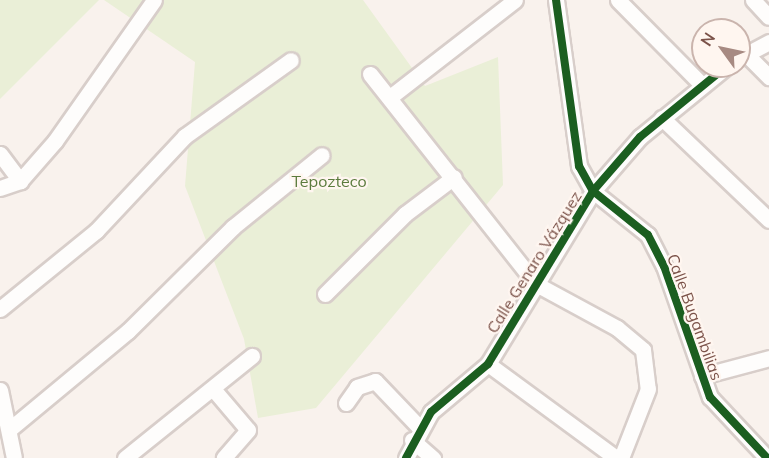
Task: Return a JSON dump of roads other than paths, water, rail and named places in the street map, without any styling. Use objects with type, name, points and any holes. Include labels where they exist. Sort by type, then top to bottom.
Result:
[{"type":"street","points":[[0,188],[20,181],[55,141],[154,0]]},
{"type":"street","points":[[390,97],[515,0]]},
{"type":"street","points":[[556,0],[568,112],[579,166],[593,191]]},
{"type":"street","points":[[618,0],[702,85]]},
{"type":"street","points":[[753,0],[769,17]]},
{"type":"street","points":[[751,52],[769,42]]},
{"type":"street","points":[[0,309],[96,231],[185,136],[291,60]]},
{"type":"street","points":[[751,62],[769,77]]},
{"type":"street","points":[[370,74],[454,177],[536,284],[617,328],[643,350],[648,389],[621,458]]},
{"type":"street","name":"Calle Genaro Vázquez","points":[[406,458],[416,434],[451,392],[488,364],[593,191],[662,118],[711,78]]},
{"type":"street","points":[[662,118],[769,220]]},
{"type":"street","points":[[0,154],[20,181]]},
{"type":"street","points":[[10,428],[129,331],[233,227],[322,155]]},
{"type":"street","points":[[325,294],[396,222],[454,177]]},
{"type":"street","name":"Calle Bugambilias","points":[[593,191],[648,235],[664,266],[702,376],[723,416],[767,458]]},
{"type":"street","points":[[125,458],[214,390],[252,356]]},
{"type":"street","points":[[702,376],[769,358]]},
{"type":"street","points":[[488,364],[616,458]]},
{"type":"street","points":[[346,403],[357,387],[375,381],[433,458]]},
{"type":"street","points":[[0,390],[10,428],[14,458]]},
{"type":"street","points":[[214,390],[248,430],[224,458]]},
{"type":"park label","name":"Tepozteco","points":[[329,181]]}]
